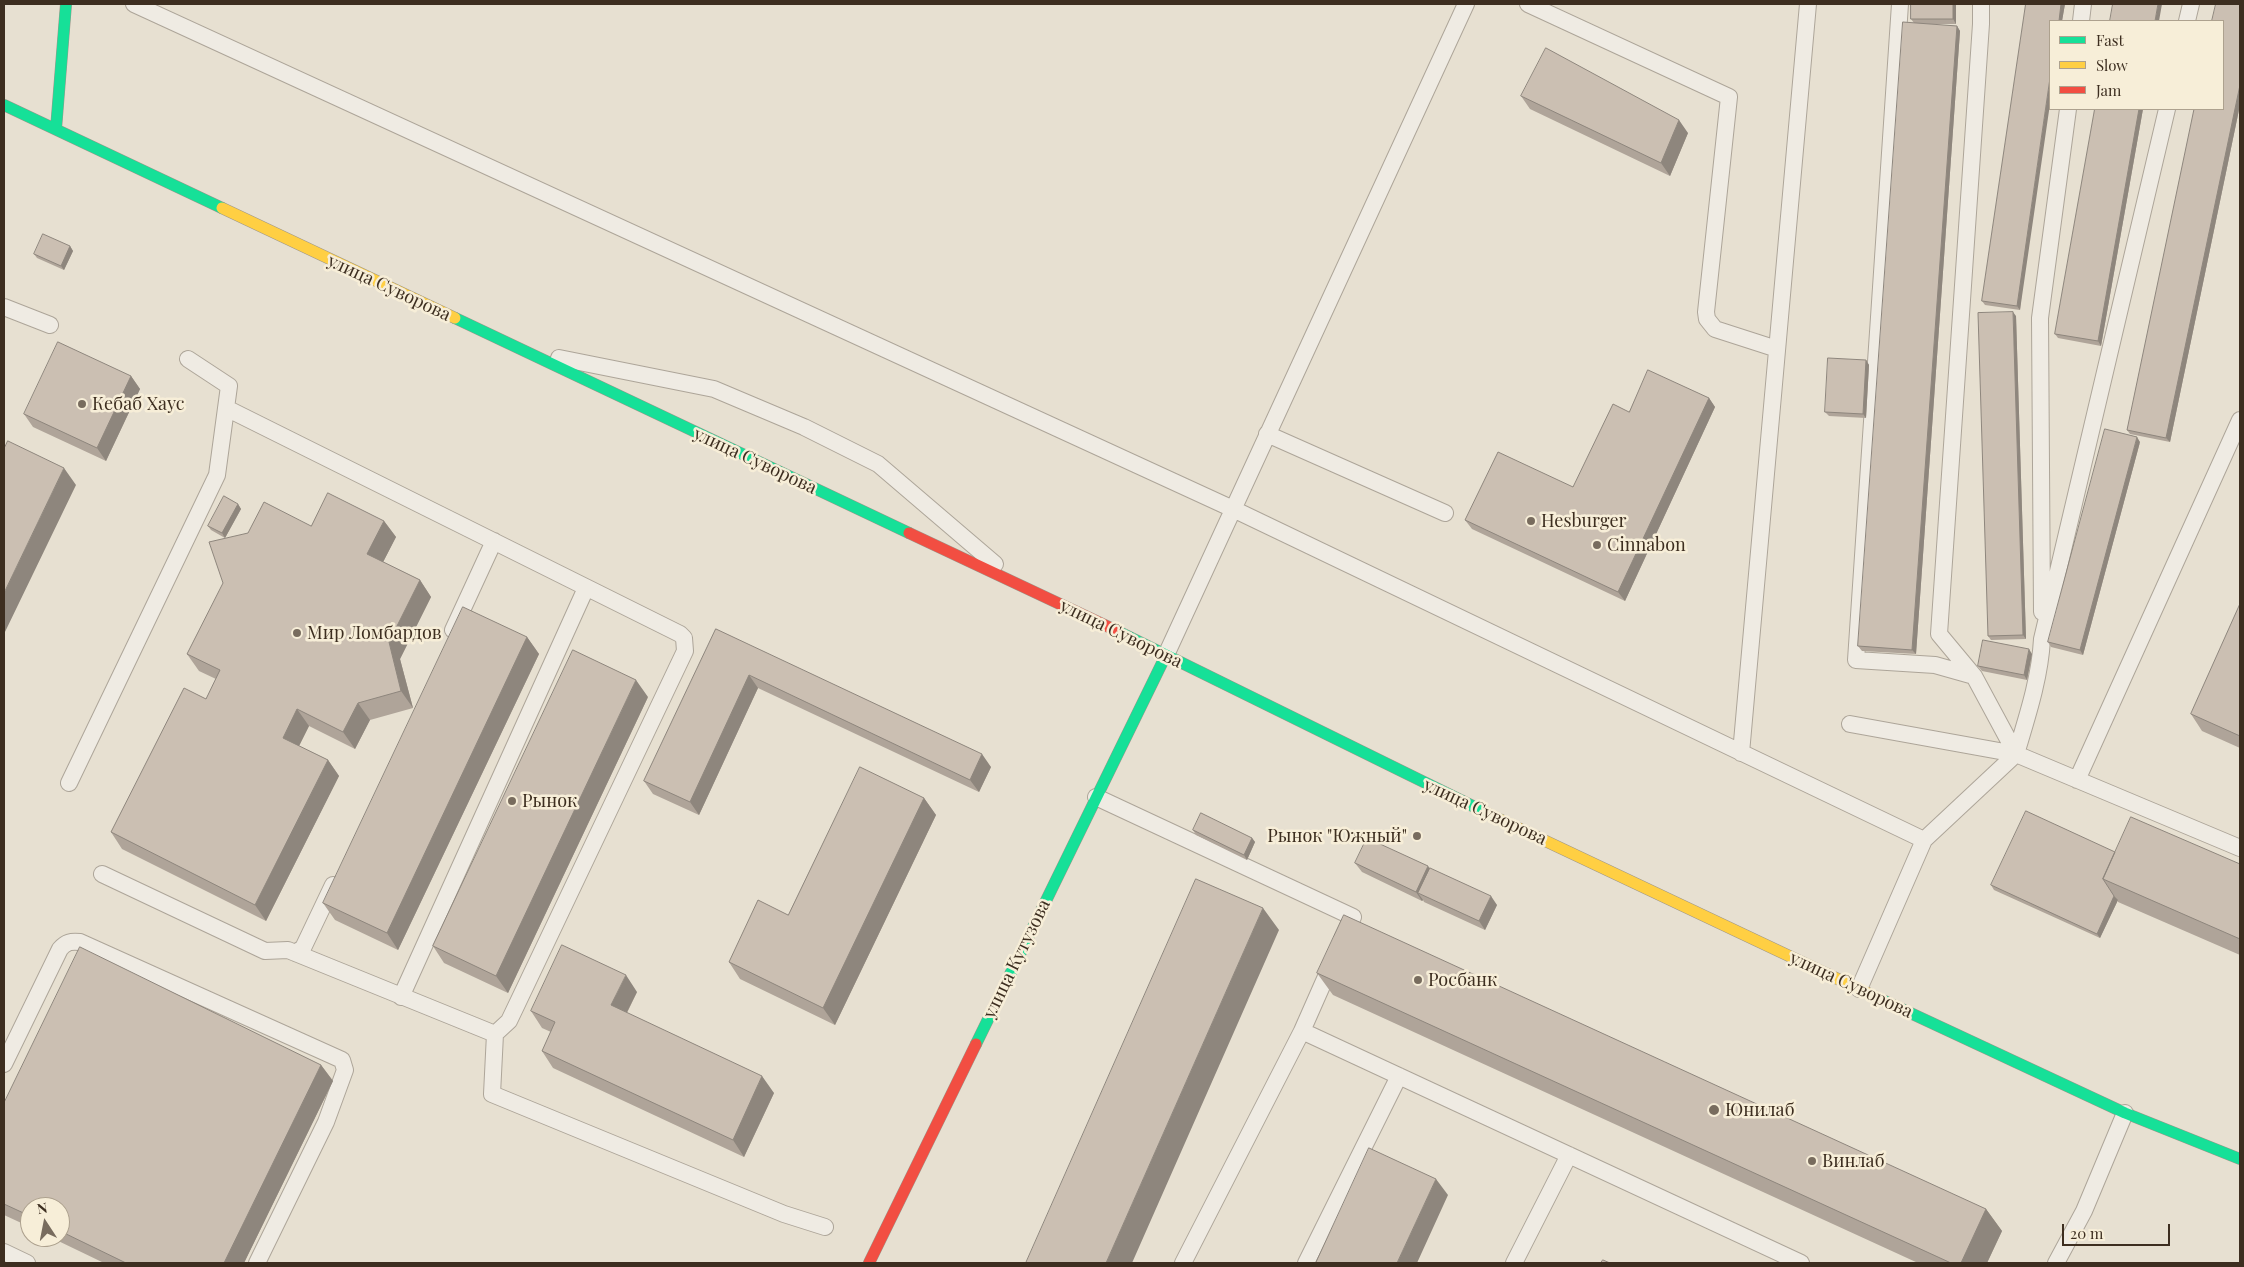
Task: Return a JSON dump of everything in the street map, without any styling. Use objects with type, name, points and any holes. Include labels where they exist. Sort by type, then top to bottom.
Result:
[{"type":"main road","points":[[56,130],[66,4]]},
{"type":"main road","name":"улица Суворова","points":[[4,105],[1020,585],[1430,786],[1859,989],[2125,1113],[2240,1159]]},
{"type":"main road","name":"улица Кутузова","points":[[868,1263],[1166,655]]},
{"type":"lane","points":[[134,4],[1233,509],[1924,840]]},
{"type":"lane","points":[[1166,655],[1466,4]]},
{"type":"lane","points":[[1528,4],[1729,97],[1706,312],[1707,319],[1715,329],[1777,349]]},
{"type":"lane","points":[[1740,753],[1808,4]]},
{"type":"lane","points":[[1900,4],[1856,660],[1935,665],[1974,676]]},
{"type":"lane","points":[[1981,4],[1939,634],[1974,676],[2016,754]]},
{"type":"lane","points":[[2080,20],[2083,4]]},
{"type":"lane","points":[[2187,20],[2191,4]]},
{"type":"lane","points":[[1859,989],[1924,840],[2016,754],[2027,718],[2041,653],[2042,639],[2040,318],[2068,110]]},
{"type":"lane","points":[[2042,639],[2167,110]]},
{"type":"lane","points":[[4,307],[50,325]]},
{"type":"lane","points":[[520,350],[714,389],[804,427],[878,464],[1020,585]]},
{"type":"lane","points":[[68,783],[217,475],[229,386],[188,359]]},
{"type":"lane","points":[[226,408],[680,634],[684,638],[685,651],[509,1021],[495,1034],[492,1094],[784,1214],[825,1227]]},
{"type":"lane","points":[[2077,780],[2240,420]]},
{"type":"lane","points":[[1267,434],[1445,513]]},
{"type":"lane","points":[[448,641],[494,541]]},
{"type":"lane","points":[[401,997],[586,588]]},
{"type":"lane","points":[[1850,724],[2016,754],[2240,848]]},
{"type":"lane","points":[[1096,797],[1353,917],[1302,1031],[1184,1263]]},
{"type":"lane","points":[[295,953],[303,948],[341,867]]},
{"type":"lane","points":[[102,874],[265,952],[288,950],[495,1034]]},
{"type":"lane","points":[[4,1064],[60,949],[65,943],[71,941],[80,942],[342,1060],[345,1070],[326,1122],[257,1263]]},
{"type":"lane","points":[[1302,1031],[1801,1263]]},
{"type":"lane","points":[[1306,1263],[1399,1076]]},
{"type":"lane","points":[[2056,1263],[2084,1211],[2125,1113]]},
{"type":"lane","points":[[1514,1263],[1569,1155]]},
{"type":"lane","points":[[4,1252],[27,1263]]},
{"type":"building","points":[[1911,4],[1953,4],[1953,19],[1911,19]]},
{"type":"building","points":[[2026,4],[2061,4],[2059,20],[2049,20],[2049,85],[2017,306],[1982,301]]},
{"type":"building","points":[[2113,4],[2158,4],[2155,20],[2110,20]]},
{"type":"building","points":[[2216,4],[2240,4],[2240,85],[2166,438],[2127,430],[2194,110],[2224,110],[2224,20],[2212,20]]},
{"type":"building","points":[[1903,22],[1957,26],[1912,650],[1858,646]]},
{"type":"building","points":[[1546,48],[1679,120],[1661,163],[1521,96]]},
{"type":"building","points":[[2095,110],[2139,110],[2098,341],[2055,334]]},
{"type":"building","points":[[43,234],[70,246],[61,266],[34,254]]},
{"type":"building","points":[[2013,312],[2023,635],[1988,636],[1978,313]]},
{"type":"building","points":[[58,342],[131,376],[97,448],[24,414]]},
{"type":"building","points":[[1828,358],[1866,360],[1863,414],[1825,412]]},
{"type":"building","points":[[1648,370],[1709,398],[1618,592],[1465,520],[1498,452],[1573,487],[1613,404],[1629,412]]},
{"type":"building","points":[[2105,429],[2137,437],[2080,650],[2048,642]]},
{"type":"building","points":[[8,441],[64,468],[4,593],[4,449]]},
{"type":"building","points":[[328,493],[384,521],[367,554],[420,580],[389,642],[401,691],[358,703],[343,732],[297,709],[283,738],[328,760],[255,905],[111,832],[184,688],[206,699],[220,670],[187,654],[223,583],[209,542],[248,533],[264,502],[311,526]]},
{"type":"building","points":[[224,496],[238,504],[222,533],[208,526]]},
{"type":"building","points":[[2240,604],[2240,736],[2191,714]]},
{"type":"building","points":[[463,607],[527,637],[387,933],[323,903]]},
{"type":"building","points":[[716,629],[982,754],[970,780],[749,675],[690,802],[644,781]]},
{"type":"building","points":[[1983,640],[2029,649],[2024,675],[1978,666]]},
{"type":"building","points":[[573,650],[636,680],[496,976],[433,946]]},
{"type":"building","points":[[860,767],[924,798],[823,1008],[729,962],[758,900],[788,915]]},
{"type":"building","points":[[2026,811],[2115,852],[2103,879],[2114,896],[2097,934],[1991,885]]},
{"type":"building","points":[[1201,813],[1252,838],[1244,855],[1193,830]]},
{"type":"building","points":[[2131,817],[2240,864],[2240,939],[2103,879]]},
{"type":"building","points":[[1367,838],[1428,866],[1416,892],[1355,863]]},
{"type":"building","points":[[1430,868],[1491,896],[1479,921],[1418,893]]},
{"type":"building","points":[[1196,879],[1263,908],[1106,1263],[1026,1263]]},
{"type":"building","points":[[1344,915],[1986,1209],[1961,1263],[1951,1263],[1317,973]]},
{"type":"building","points":[[562,945],[626,975],[611,1005],[762,1076],[733,1140],[542,1051],[555,1022],[531,1011]]},
{"type":"building","points":[[80,947],[321,1065],[224,1263],[126,1263],[70,1236],[70,1197],[20,1197],[20,1211],[4,1204],[4,1103]]},
{"type":"building","points":[[1369,1148],[1436,1179],[1397,1263],[1316,1263]]},
{"type":"traffic: fast","points":[[56,129],[66,4]]},
{"type":"traffic: fast","points":[[4,105],[222,208]]},
{"type":"traffic: fast","points":[[455,318],[909,533]]},
{"type":"traffic: fast","points":[[1113,629],[1499,819]]},
{"type":"traffic: fast","points":[[976,1044],[1166,655]]},
{"type":"traffic: fast","points":[[1876,997],[2125,1113],[2240,1159]]},
{"type":"traffic: slow","points":[[222,208],[455,318]]},
{"type":"traffic: slow","points":[[1499,819],[1876,997]]},
{"type":"traffic: jam","points":[[909,533],[1113,629]]},
{"type":"traffic: jam","points":[[869,1263],[976,1044]]},
{"type":"place","name":"Кебаб Хаус","points":[[82,404]]},
{"type":"place","name":"Hesburger","points":[[1531,521]]},
{"type":"place","name":"Cinnabon","points":[[1597,545]]},
{"type":"place","name":"Мир Ломбардов","points":[[297,633]]},
{"type":"place","name":"Рынок","points":[[512,801]]},
{"type":"place","name":"Рынок \"Южный\"","points":[[1417,836]]},
{"type":"place","name":"Росбанк","points":[[1418,980]]},
{"type":"place","name":"Юнилаб","points":[[1714,1110]]},
{"type":"place","name":"Винлаб","points":[[1812,1161]]}]
